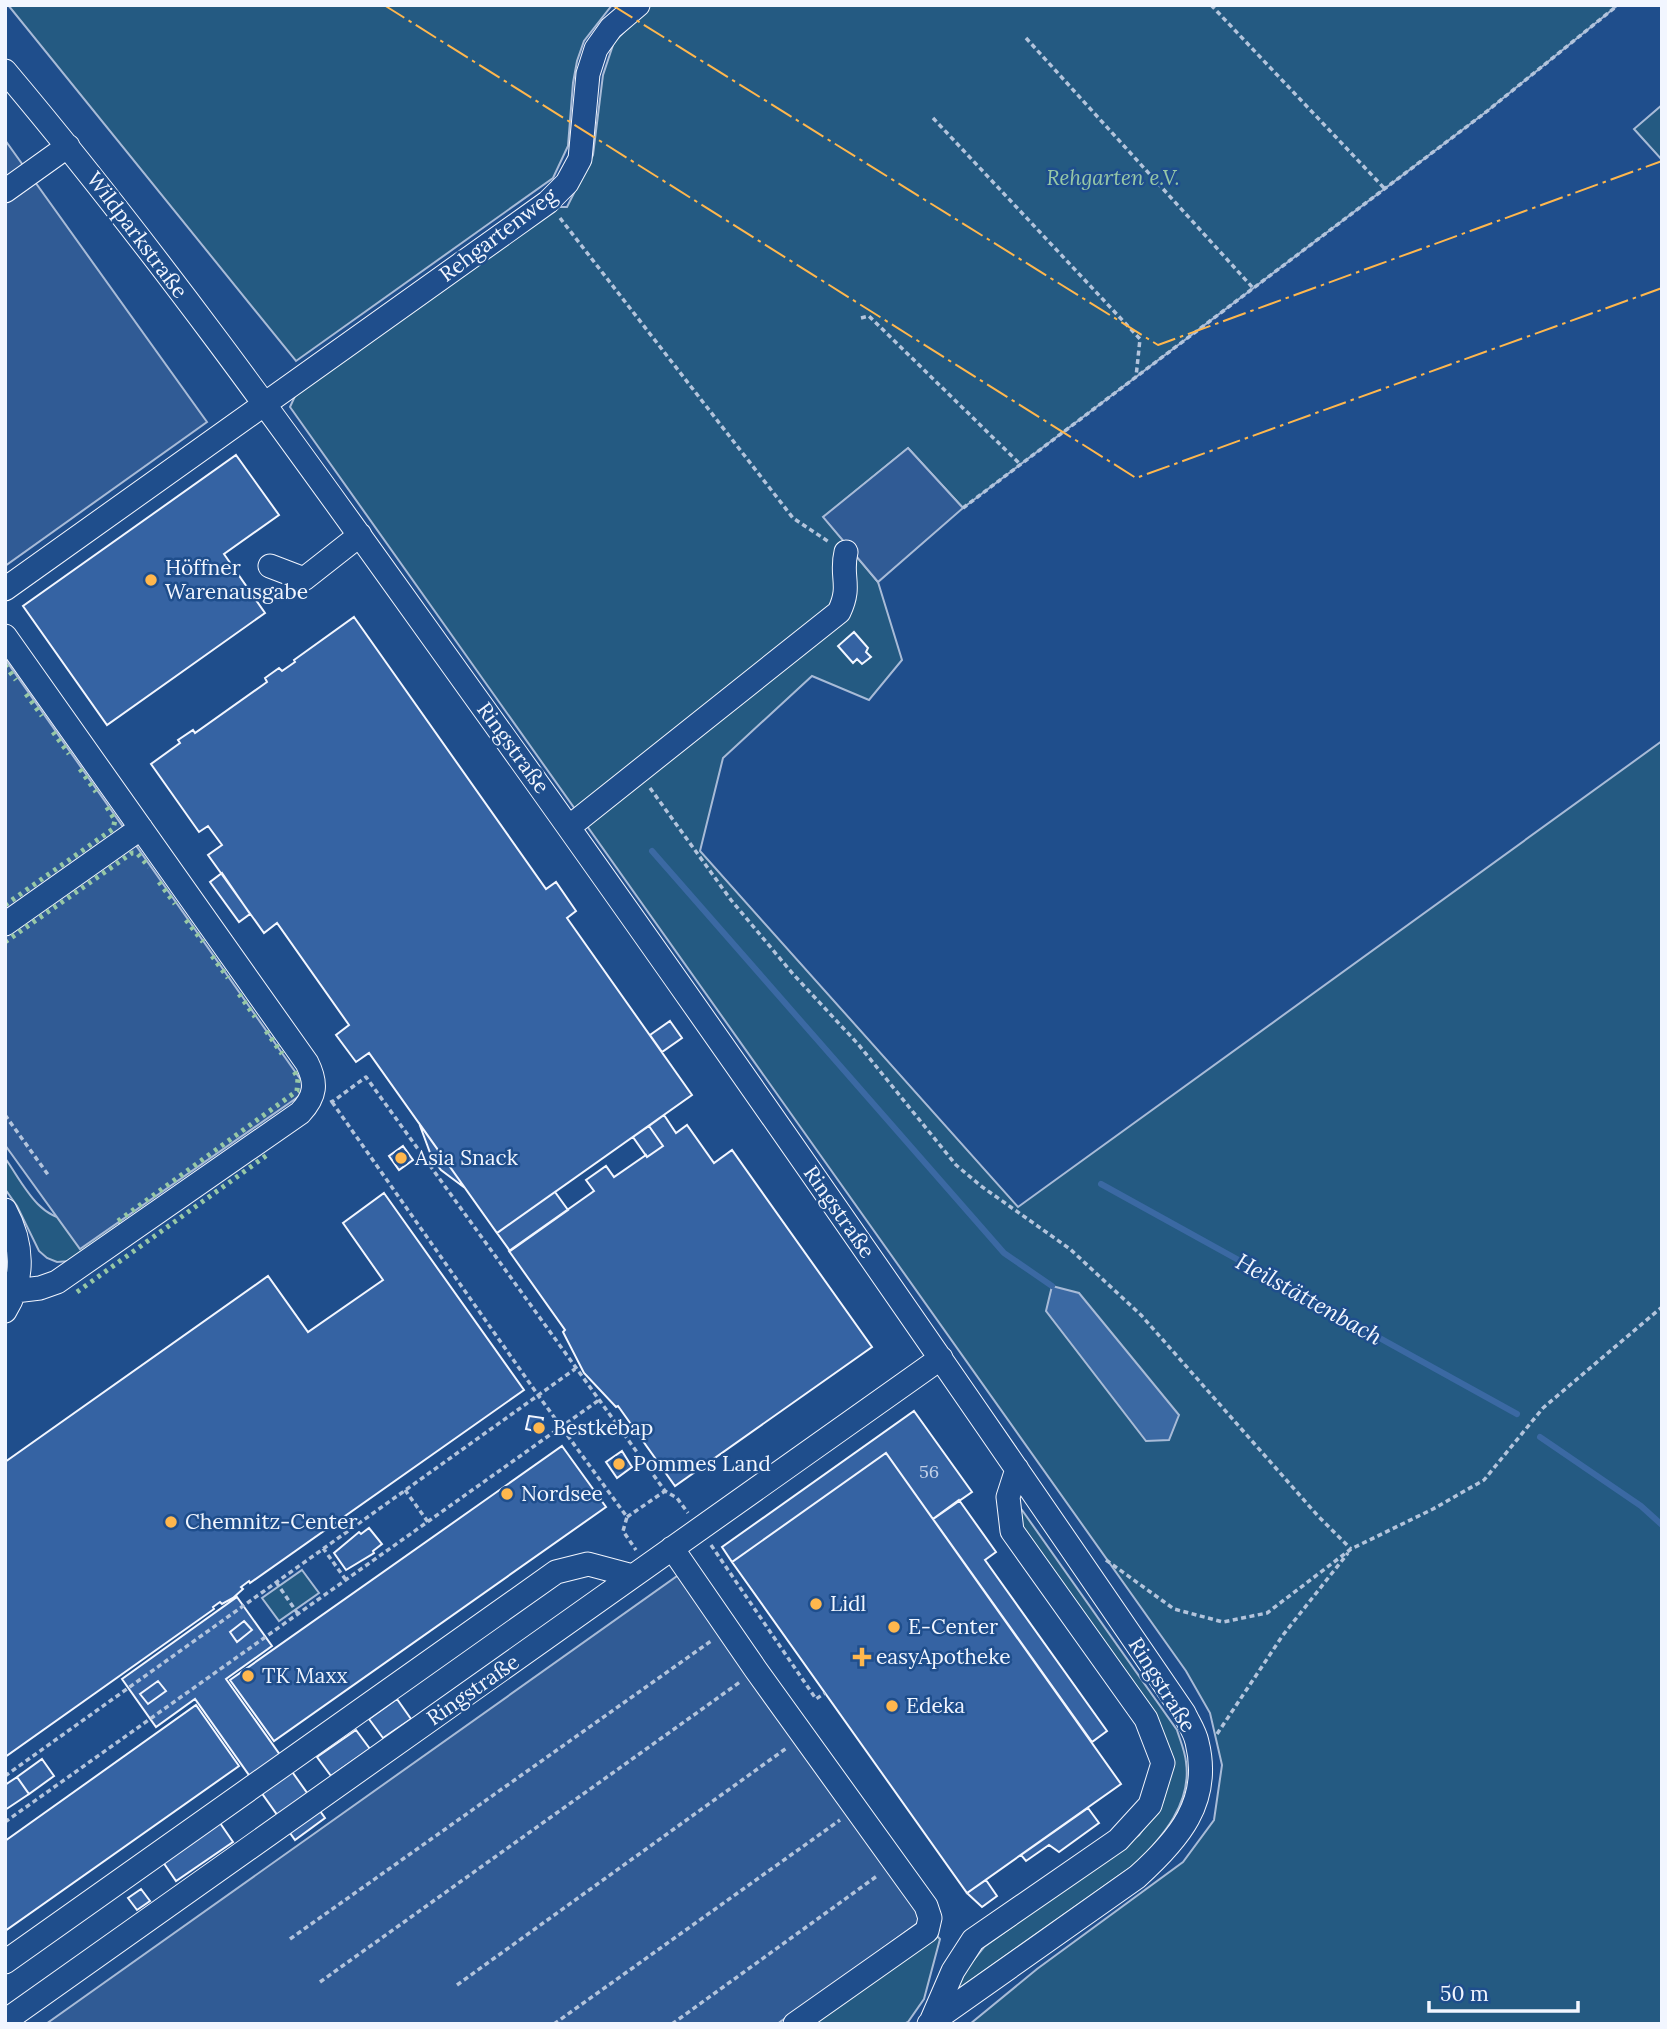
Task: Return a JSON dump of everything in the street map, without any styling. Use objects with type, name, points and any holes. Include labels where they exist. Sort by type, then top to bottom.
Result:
[{"type":"street","name":"Rehgartenweg","points":[[264,402],[548,202],[567,183],[580,159],[588,74],[596,49],[611,28],[638,5]]},
{"type":"street","name":"Wildparkstraße","points":[[5,71],[68,146],[264,402]]},
{"type":"street","points":[[5,191],[68,146]]},
{"type":"street","points":[[5,589],[264,402]]},
{"type":"street","name":"Ringstraße","points":[[264,402],[569,827],[941,1358],[1184,1713],[1197,1742],[1200,1770],[1197,1797],[1185,1827],[1167,1850],[1137,1877],[930,2024]]},
{"type":"street","points":[[270,566],[304,579],[360,535]]},
{"type":"street","points":[[569,827],[839,612],[845,600],[847,583],[843,565],[846,552]]},
{"type":"street","points":[[5,636],[307,1063],[324,1095],[57,1282],[10,1301]]},
{"type":"street","points":[[5,924],[141,828]]},
{"type":"street","points":[[5,1210],[19,1247],[19,1278],[10,1301]]},
{"type":"street","name":"Ringstraße","points":[[5,2021],[941,1358]]},
{"type":"street","points":[[930,2024],[953,1971],[973,1940],[1118,1840],[1150,1805],[1163,1763],[1146,1719],[1012,1531],[1008,1497],[1017,1469]]},
{"type":"street","points":[[672,1548],[926,1906],[930,1918],[927,1931],[795,2024]]},
{"type":"street","points":[[5,1962],[556,1572],[588,1564],[640,1571]]},
{"type":"path","points":[[1211,5],[1385,189]]},
{"type":"path","points":[[963,508],[1486,112],[1618,5]]},
{"type":"path","points":[[1026,38],[1254,288]]},
{"type":"path","points":[[933,118],[1140,340],[1136,377]]},
{"type":"path","points":[[548,202],[793,518],[846,552]]},
{"type":"path","points":[[861,318],[869,316],[1020,464]]},
{"type":"path","points":[[638,772],[731,900],[793,974],[858,1044],[956,1165],[1070,1249],[1141,1315],[1318,1516],[1351,1549]]},
{"type":"path","points":[[5,1776],[323,1548],[538,1395],[575,1369],[366,1077],[324,1095],[538,1395],[561,1427],[628,1517]]},
{"type":"path","points":[[5,1115],[49,1175]]},
{"type":"path","points":[[1079,1558],[1097,1553],[1174,1609],[1223,1622],[1267,1613],[1351,1549],[1485,1480],[1544,1408],[1662,1307]]},
{"type":"path","points":[[5,1822],[599,1400]]},
{"type":"path","points":[[405,1490],[428,1522]]},
{"type":"path","points":[[640,1571],[623,1531],[628,1517],[665,1491]]},
{"type":"path","points":[[323,1548],[346,1580]]},
{"type":"path","points":[[1197,1742],[1217,1735],[1283,1635],[1351,1549]]},
{"type":"path","points":[[276,1582],[298,1614]]},
{"type":"path","points":[[290,1939],[728,1629]]},
{"type":"path","points":[[320,1982],[756,1670]]},
{"type":"path","points":[[457,1985],[803,1736]]},
{"type":"path","points":[[554,2024],[856,1809]]},
{"type":"path","points":[[672,2024],[895,1864]]},
{"type":"green space","points":[[8,5],[612,5],[584,41],[577,61],[568,146],[553,178],[296,361]]},
{"type":"green space","name":"Rehgarten e.V.","points":[[651,5],[1618,5],[1486,112],[963,508],[908,448],[824,517],[878,582],[902,660],[869,700],[812,676],[723,758],[700,851],[1018,1207],[1662,741],[1662,2024],[970,2024],[1037,1969],[1183,1862],[1214,1820],[1222,1765],[1210,1713],[1186,1671],[290,407],[295,396],[305,386],[556,207],[567,207],[593,155],[603,75],[614,42]]},
{"type":"green space","points":[[1662,105],[1662,160],[1634,129]]},
{"type":"green space","points":[[5,1158],[31,1197],[48,1213],[69,1219],[113,1215],[122,1227],[71,1261],[57,1262],[47,1258],[39,1251],[17,1206],[5,1189]]},
{"type":"green space","points":[[1022,1510],[1177,1730],[1187,1777],[1185,1791],[1174,1818],[1137,1863],[954,1992],[953,1985],[984,1947],[1139,1835],[1163,1801],[1171,1770],[1016,1521],[1014,1514]]},
{"type":"green space","points":[[302,1570],[319,1593],[279,1621],[262,1598]]},
{"type":"green space","points":[[936,1935],[940,1939],[924,1999],[908,2022],[812,2024]]},
{"type":"shaded area","points":[[5,140],[207,422],[5,566]]},
{"type":"shaded area","points":[[908,448],[963,508],[878,582],[823,517]]},
{"type":"shaded area","points":[[5,659],[308,1090],[80,1249],[5,1145]]},
{"type":"shaded area","points":[[1052,1286],[1079,1293],[1179,1415],[1169,1440],[1146,1441],[1046,1311]]},
{"type":"shaded area","points":[[680,1574],[916,1909],[919,1922],[777,2024],[46,2024]]},
{"type":"building","name":"Höffner Warenausgabe","points":[[236,455],[279,515],[224,554],[265,613],[107,725],[23,606]]},
{"type":"building","points":[[354,617],[546,889],[556,882],[576,911],[567,918],[692,1095],[497,1233],[369,1053],[356,1062],[336,1035],[349,1025],[277,923],[264,933],[208,855],[222,845],[208,826],[199,832],[151,764],[180,743],[178,740],[193,730],[195,733],[267,682],[265,678],[279,668],[282,671]]},
{"type":"building","points":[[854,632],[868,648],[866,652],[871,657],[862,664],[857,659],[853,663],[838,646]]},
{"type":"building","points":[[222,873],[250,914],[239,922],[210,882]]},
{"type":"building","points":[[670,1021],[682,1038],[662,1052],[650,1035]]},
{"type":"building","points":[[664,1115],[676,1133],[687,1125],[714,1163],[732,1150],[872,1347],[675,1486],[618,1406],[616,1407],[584,1373],[563,1332],[565,1330],[509,1251],[594,1191],[586,1180],[606,1166],[614,1177],[663,1146],[649,1126]]},
{"type":"building","points":[[419,1123],[465,1188],[441,1170],[432,1158]]},
{"type":"building","points":[[649,1126],[663,1146],[647,1157],[633,1137]]},
{"type":"building","name":"Asia Snack","points":[[403,1146],[413,1160],[399,1170],[389,1156]]},
{"type":"building","points":[[555,1192],[568,1210],[510,1251],[497,1233]]},
{"type":"building","name":"Chemnitz-Center","points":[[384,1193],[524,1390],[250,1583],[249,1581],[233,1598],[222,1604],[220,1602],[214,1609],[5,1757],[5,1462],[268,1276],[308,1332],[383,1280],[343,1223]]},
{"type":"building","points":[[914,1411],[972,1492],[933,1519],[886,1453],[732,1562],[722,1547]]},
{"type":"building","points":[[529,1416],[543,1418],[540,1432],[526,1429]]},
{"type":"building","points":[[562,1446],[606,1507],[274,1741],[230,1680]]},
{"type":"building","name":"Pommes Land","points":[[622,1451],[632,1467],[617,1478],[606,1462]]},
{"type":"building","name":"E-Center","points":[[886,1453],[1121,1784],[967,1893],[732,1562]]},
{"type":"building","points":[[959,1500],[996,1552],[985,1560],[1107,1731],[1092,1742],[933,1519]]},
{"type":"building","points":[[369,1528],[382,1544],[374,1553],[346,1570],[334,1553],[359,1532],[361,1534]]},
{"type":"building","points":[[237,1597],[272,1646],[226,1679],[325,1818],[295,1840],[195,1699],[156,1727],[122,1679]]},
{"type":"building","points":[[244,1621],[252,1630],[237,1642],[230,1632]]},
{"type":"building","points":[[158,1681],[166,1691],[148,1704],[140,1694]]},
{"type":"building","points":[[397,1699],[411,1719],[383,1738],[369,1719]]},
{"type":"building","points":[[196,1705],[239,1766],[5,1931],[5,1841]]},
{"type":"building","points":[[356,1730],[370,1749],[331,1776],[317,1757]]},
{"type":"building","points":[[42,1759],[54,1776],[29,1794],[17,1777]]},
{"type":"building","points":[[17,1777],[29,1794],[5,1810],[5,1785]]},
{"type":"building","points":[[1088,1808],[1099,1823],[1059,1852],[1049,1845],[1026,1861],[1021,1855]]},
{"type":"building","points":[[220,1823],[233,1842],[176,1881],[163,1862]]},
{"type":"building","points":[[986,1880],[997,1896],[982,1907],[967,1893]]},
{"type":"building","points":[[141,1889],[150,1901],[137,1910],[128,1898]]},
{"type":"waterway","points":[[652,851],[1004,1253],[1052,1286]]},
{"type":"waterway","name":"Heilstättenbach","points":[[1101,1184],[1517,1414]]},
{"type":"waterway","name":"Heilstättenbach","points":[[1540,1437],[1641,1506],[1662,1525]]},
{"type":"hedge","points":[[5,665],[16,680]]},
{"type":"hedge","points":[[26,694],[42,716]]},
{"type":"hedge","points":[[53,732],[69,754]]},
{"type":"hedge","points":[[80,769],[96,792]]},
{"type":"hedge","points":[[5,905],[113,829],[115,820],[106,806]]},
{"type":"hedge","points":[[5,942],[132,853],[137,853],[149,867]]},
{"type":"hedge","points":[[159,882],[175,904]]},
{"type":"hedge","points":[[186,920],[203,942]]},
{"type":"hedge","points":[[212,956],[228,978]]},
{"type":"hedge","points":[[239,994],[255,1017]]},
{"type":"hedge","points":[[266,1031],[282,1054]]},
{"type":"hedge","points":[[118,1221],[297,1091],[298,1078],[292,1068]]},
{"type":"hedge","points":[[77,1292],[270,1153]]},
{"type":"power","points":[[384,5],[1136,478],[1662,288]]},
{"type":"power","points":[[612,5],[1158,345],[1662,161]]},
{"type":"place","name":"Höffner Warenausgabe","points":[[151,580]]},
{"type":"place","name":"Asia Snack","points":[[401,1158]]},
{"type":"place","name":"Bestkebap","points":[[539,1428]]},
{"type":"place","name":"Pommes Land","points":[[619,1464]]},
{"type":"place","name":"Nordsee","points":[[507,1494]]},
{"type":"place","name":"Chemnitz-Center","points":[[171,1522]]},
{"type":"place","name":"Lidl","points":[[816,1604]]},
{"type":"place","name":"E-Center","points":[[894,1627]]},
{"type":"place","name":"easyApotheke","points":[[862,1657]]},
{"type":"place","name":"TK Maxx","points":[[248,1676]]},
{"type":"place","name":"Edeka","points":[[892,1706]]}]
